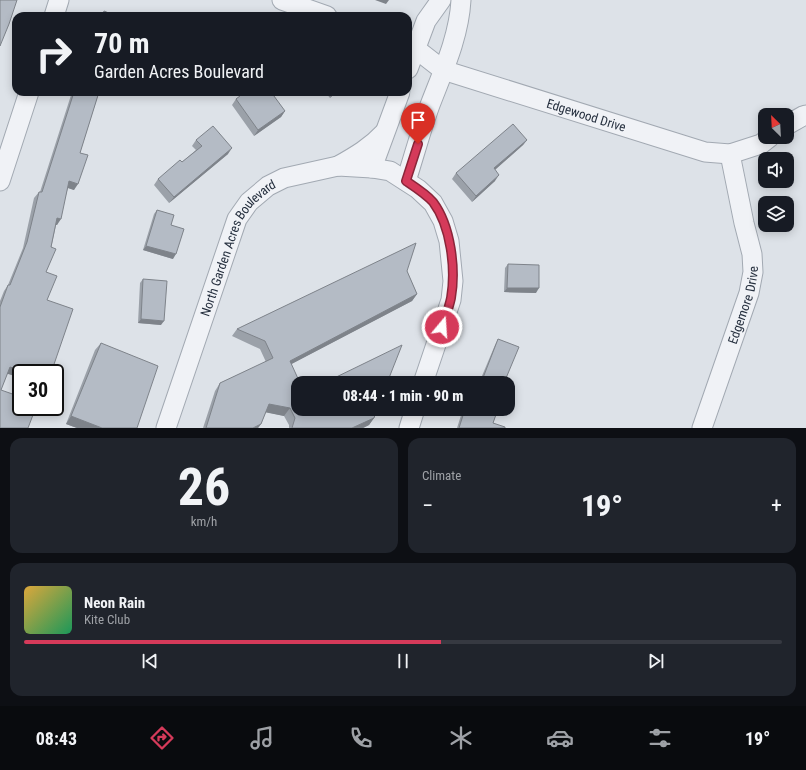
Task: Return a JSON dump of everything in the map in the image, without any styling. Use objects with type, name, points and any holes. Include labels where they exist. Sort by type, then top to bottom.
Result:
[{"type":"street","points":[[55,12],[59,0]]},
{"type":"street","points":[[282,0],[316,12]]},
{"type":"street","points":[[412,47],[426,21],[441,0]]},
{"type":"street","points":[[406,181],[425,120],[456,33],[460,14],[460,0]]},
{"type":"street","name":"Edgewood Drive","points":[[412,47],[443,70],[705,152],[730,154],[761,144]]},
{"type":"street","points":[[0,181],[28,96]]},
{"type":"street","points":[[398,96],[385,132],[381,169],[406,181],[433,202],[443,221],[452,261],[453,281],[450,300],[425,376]]},
{"type":"street","points":[[794,121],[806,115]]},
{"type":"street","points":[[338,166],[359,154],[374,143],[385,132]]},
{"type":"street","name":"Edgemore Drive","points":[[702,428],[749,293],[753,272],[752,254],[730,154]]},
{"type":"street","name":"North Garden Acres Boulevard","points":[[166,428],[237,219],[249,202],[268,186],[284,178],[338,166],[381,169]]},
{"type":"street","points":[[409,428],[413,416]]},
{"type":"building","points":[[0,0],[17,0],[9,24],[0,46]]},
{"type":"building","points":[[73,96],[98,96],[80,153],[88,155],[78,184],[69,181],[61,219],[57,218],[51,247],[56,249],[46,272],[57,276],[47,300],[73,309],[54,364],[12,364],[12,368],[10,367],[1,390],[12,394],[12,416],[33,416],[28,428],[0,428],[0,307],[27,242],[39,192],[42,192]]},
{"type":"building","points":[[240,96],[274,96],[285,111],[258,130],[236,99]]},
{"type":"building","points":[[513,124],[527,140],[494,168],[499,175],[476,196],[456,173]]},
{"type":"building","points":[[213,126],[232,148],[174,197],[158,179],[180,160],[182,162],[202,146],[196,140]]},
{"type":"building","points":[[157,210],[174,215],[171,225],[184,229],[176,254],[146,246]]},
{"type":"building","points":[[416,243],[407,271],[417,294],[290,361],[297,376],[291,376],[291,410],[290,408],[269,404],[261,424],[253,428],[206,428],[220,383],[273,358],[265,341],[237,329]]},
{"type":"building","points":[[508,264],[539,265],[539,288],[507,288]]},
{"type":"building","points":[[143,279],[167,281],[164,321],[141,319]]},
{"type":"building","points":[[498,339],[519,347],[507,376],[484,376]]},
{"type":"building","points":[[101,343],[158,366],[137,428],[102,428],[71,416]]},
{"type":"building","points":[[402,345],[390,376],[338,376]]},
{"type":"building","points":[[294,416],[375,416],[374,418],[352,428],[292,428],[295,418]]},
{"type":"building","points":[[463,416],[496,416],[493,423],[505,427],[505,428],[459,428]]},
{"type":"route","points":[[418,144],[406,181],[433,202],[443,221],[449,241],[452,261],[453,281],[450,300],[442,327]]}]
